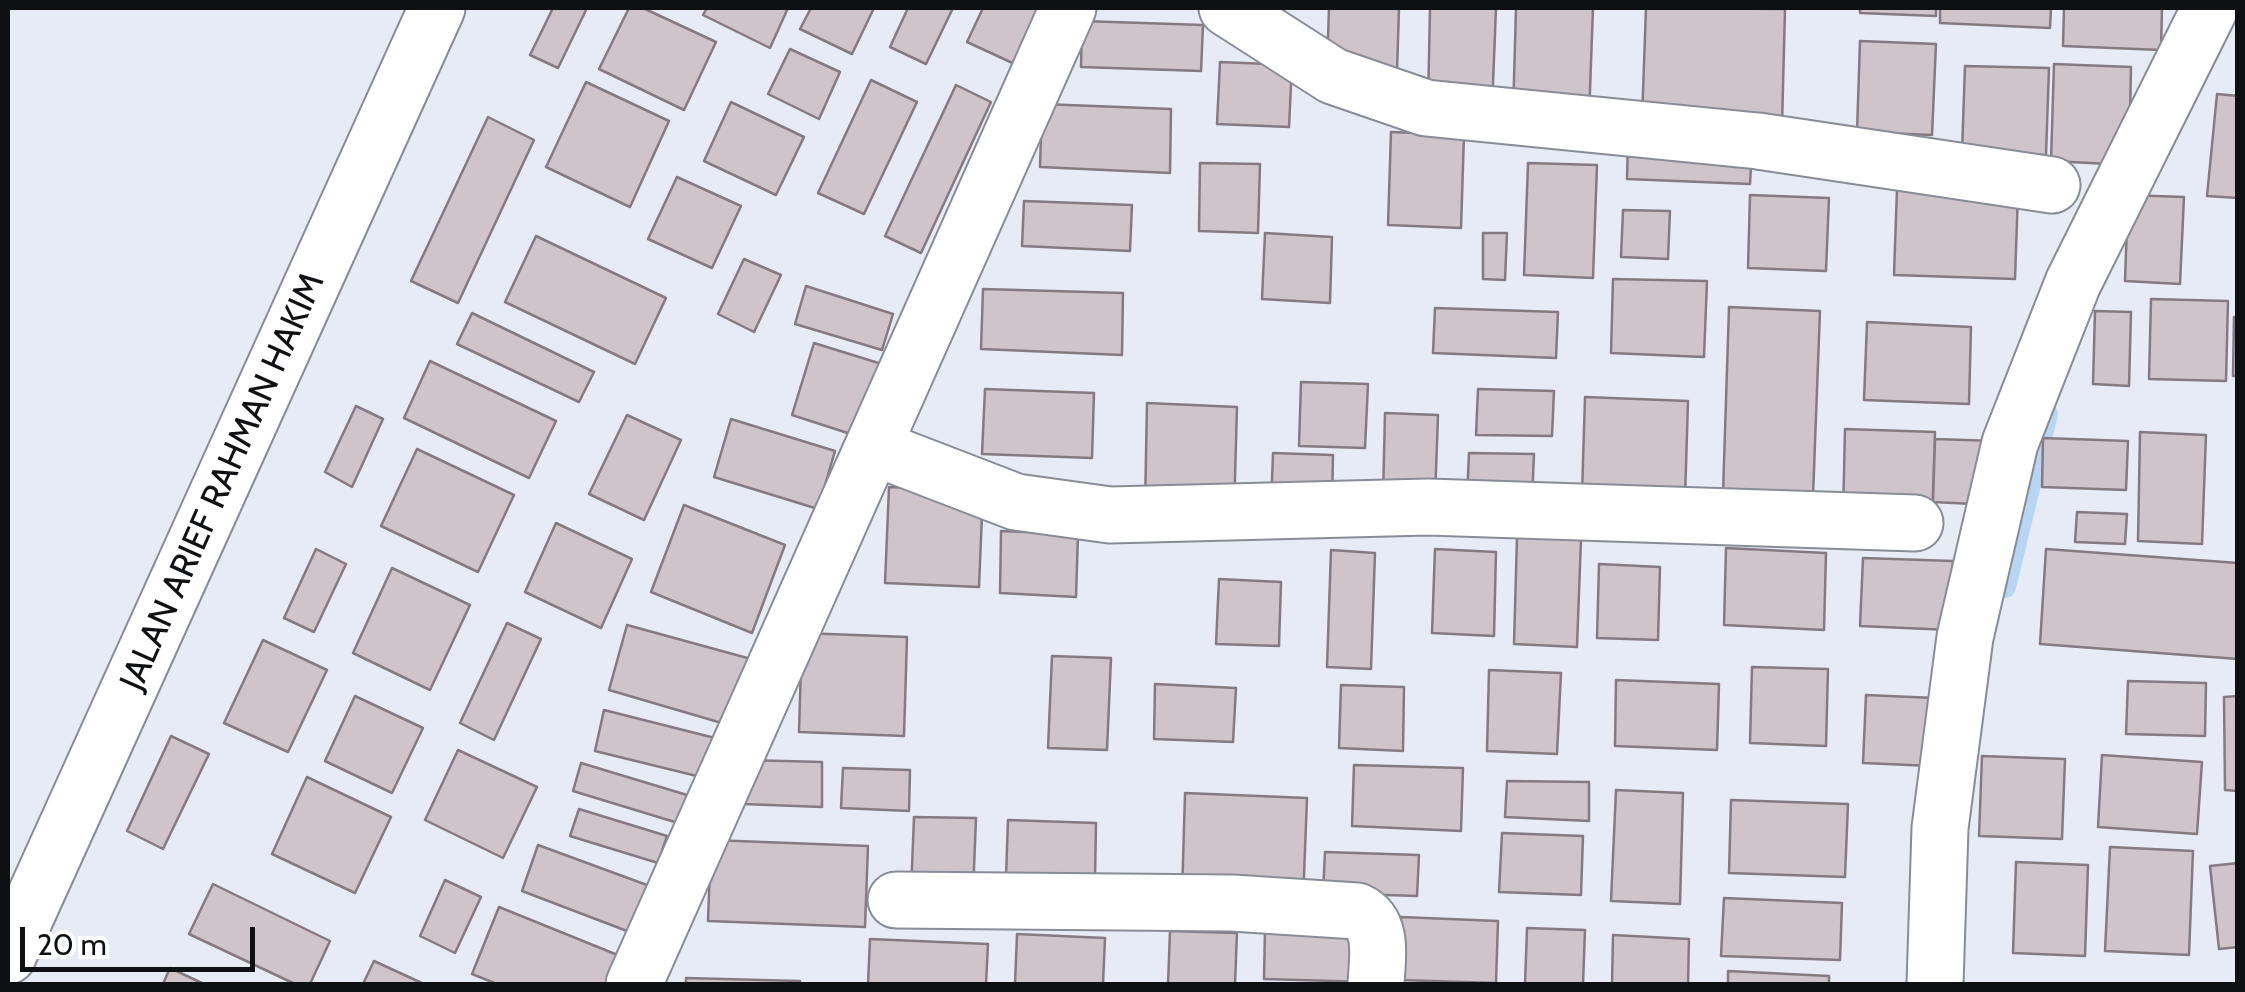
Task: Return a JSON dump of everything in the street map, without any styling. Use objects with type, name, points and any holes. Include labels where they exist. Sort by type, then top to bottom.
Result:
[{"type":"street","name":"JALAN ARIEF RAHMAN HAKIM","points":[[8,956],[437,8]]},
{"type":"street","points":[[634,984],[1068,8]]},
{"type":"street","points":[[1227,8],[1333,76],[1426,108],[1758,141],[2052,185]]},
{"type":"street","points":[[1935,984],[1940,828],[1965,636],[2010,444],[2073,283],[2210,8]]},
{"type":"street","points":[[873,448],[1016,502],[1110,515],[1428,508],[1914,523]]},
{"type":"street","points":[[896,900],[1232,903],[1358,912],[1376,926],[1376,984]]},
{"type":"building","points":[[553,8],[587,8],[558,68],[530,55]]},
{"type":"building","points":[[629,8],[643,8],[716,42],[684,110],[599,69]]},
{"type":"building","points":[[707,8],[788,8],[770,48],[703,15]]},
{"type":"building","points":[[811,8],[874,8],[852,54],[800,29]]},
{"type":"building","points":[[908,8],[953,8],[926,64],[890,47]]},
{"type":"building","points":[[983,8],[1047,8],[1019,66],[967,42]]},
{"type":"building","points":[[1329,8],[1399,8],[1397,72],[1327,68]]},
{"type":"building","points":[[1430,8],[1496,8],[1492,109],[1428,106]]},
{"type":"building","points":[[1516,8],[1593,8],[1589,117],[1513,115]]},
{"type":"building","points":[[1646,8],[1785,9],[1782,126],[1642,120]]},
{"type":"building","points":[[1860,8],[1936,8],[1936,16],[1860,13]]},
{"type":"building","points":[[1940,8],[2051,8],[2050,28],[1940,23]]},
{"type":"building","points":[[2064,8],[2162,8],[2161,50],[2063,46]]},
{"type":"building","points":[[1082,21],[1203,25],[1201,71],[1081,67]]},
{"type":"building","points":[[1860,41],[1936,44],[1932,135],[1857,132]]},
{"type":"building","points":[[790,49],[840,72],[819,119],[768,94]]},
{"type":"building","points":[[1220,62],[1292,65],[1289,127],[1217,124]]},
{"type":"building","points":[[2054,64],[2131,67],[2129,165],[2051,161]]},
{"type":"building","points":[[1965,66],[2049,68],[2046,155],[1962,152]]},
{"type":"building","points":[[871,80],[917,102],[864,214],[818,193]]},
{"type":"building","points":[[586,82],[669,121],[630,207],[546,167]]},
{"type":"building","points":[[956,85],[991,102],[921,253],[885,236]]},
{"type":"building","points":[[2217,94],[2238,96],[2238,198],[2207,196]]},
{"type":"building","points":[[731,102],[804,137],[776,195],[704,161]]},
{"type":"building","points":[[1042,104],[1171,109],[1170,173],[1040,167]]},
{"type":"building","points":[[488,117],[534,140],[458,303],[411,281]]},
{"type":"building","points":[[1391,132],[1464,135],[1461,228],[1388,225]]},
{"type":"building","points":[[1628,141],[1752,146],[1750,184],[1627,179]]},
{"type":"building","points":[[1200,163],[1260,164],[1258,233],[1199,231]]},
{"type":"building","points":[[1528,163],[1597,165],[1593,278],[1524,275]]},
{"type":"building","points":[[677,177],[741,206],[712,268],[648,239]]},
{"type":"building","points":[[1897,188],[2018,192],[2015,279],[1894,275]]},
{"type":"building","points":[[1750,195],[1829,198],[1826,271],[1748,268]]},
{"type":"building","points":[[2128,195],[2184,197],[2180,284],[2125,281]]},
{"type":"building","points":[[1024,201],[1132,205],[1130,251],[1022,246]]},
{"type":"building","points":[[1623,210],[1670,211],[1668,259],[1621,257]]},
{"type":"building","points":[[1265,233],[1332,237],[1330,303],[1262,299]]},
{"type":"building","points":[[1483,233],[1507,233],[1505,280],[1483,279]]},
{"type":"building","points":[[536,236],[666,298],[635,364],[505,302]]},
{"type":"building","points":[[744,259],[781,275],[754,332],[718,314]]},
{"type":"building","points":[[1613,279],[1707,281],[1704,357],[1611,353]]},
{"type":"building","points":[[806,286],[893,314],[882,350],[795,324]]},
{"type":"building","points":[[983,289],[1123,293],[1122,355],[981,349]]},
{"type":"building","points":[[2151,299],[2228,301],[2226,381],[2149,379]]},
{"type":"building","points":[[1729,307],[1820,311],[1813,496],[1723,493]]},
{"type":"building","points":[[1435,308],[1558,312],[1556,358],[1433,353]]},
{"type":"building","points":[[2095,311],[2131,312],[2129,386],[2093,384]]},
{"type":"building","points":[[472,313],[594,372],[579,402],[457,344]]},
{"type":"building","points":[[2234,317],[2238,317],[2238,376],[2233,376]]},
{"type":"building","points":[[1867,322],[1971,327],[1969,404],[1864,400]]},
{"type":"building","points":[[814,343],[885,365],[863,438],[792,415]]},
{"type":"building","points":[[430,361],[556,421],[529,478],[404,418]]},
{"type":"building","points":[[1301,382],[1368,384],[1365,448],[1299,446]]},
{"type":"building","points":[[985,389],[1094,393],[1092,458],[982,454]]},
{"type":"building","points":[[1478,389],[1554,391],[1552,436],[1476,435]]},
{"type":"building","points":[[1585,397],[1688,401],[1685,498],[1582,494]]},
{"type":"building","points":[[1147,403],[1237,407],[1234,513],[1145,508]]},
{"type":"building","points":[[356,406],[383,419],[352,487],[325,472]]},
{"type":"building","points":[[1385,413],[1438,415],[1435,499],[1383,497]]},
{"type":"building","points":[[627,415],[681,440],[644,520],[589,494]]},
{"type":"building","points":[[731,419],[835,451],[818,509],[714,477]]},
{"type":"building","points":[[1845,429],[1935,432],[1932,521],[1843,516]]},
{"type":"building","points":[[2140,432],[2206,435],[2202,544],[2138,541]]},
{"type":"building","points":[[2043,438],[2128,441],[2126,490],[2042,487]]},
{"type":"building","points":[[1935,439],[1995,441],[1994,505],[1933,502]]},
{"type":"building","points":[[417,449],[514,495],[478,572],[381,526]]},
{"type":"building","points":[[1273,453],[1333,455],[1332,508],[1271,507]]},
{"type":"building","points":[[1469,453],[1534,454],[1532,501],[1467,498]]},
{"type":"building","points":[[889,487],[983,491],[979,587],[885,583]]},
{"type":"building","points":[[684,505],[785,545],[752,633],[651,592]]},
{"type":"building","points":[[2077,512],[2127,514],[2125,544],[2075,542]]},
{"type":"building","points":[[556,523],[632,559],[601,628],[525,592]]},
{"type":"building","points":[[1001,531],[1078,534],[1076,597],[1000,593]]},
{"type":"building","points":[[1517,537],[1581,539],[1577,647],[1514,644]]},
{"type":"building","points":[[1726,548],[1826,553],[1824,630],[1724,625]]},
{"type":"building","points":[[316,549],[346,564],[314,632],[284,618]]},
{"type":"building","points":[[1435,549],[1496,552],[1494,636],[1432,633]]},
{"type":"building","points":[[2046,549],[2238,563],[2238,659],[2040,644]]},
{"type":"building","points":[[1331,550],[1375,553],[1371,669],[1327,667]]},
{"type":"building","points":[[1863,558],[1953,561],[1950,630],[1860,626]]},
{"type":"building","points":[[1599,564],[1660,567],[1658,640],[1597,638]]},
{"type":"building","points":[[392,568],[470,605],[430,690],[353,653]]},
{"type":"building","points":[[1219,579],[1281,582],[1279,646],[1216,644]]},
{"type":"building","points":[[507,623],[541,639],[494,740],[460,723]]},
{"type":"building","points":[[627,625],[751,659],[732,726],[609,690]]},
{"type":"building","points":[[802,633],[907,637],[904,736],[799,732]]},
{"type":"building","points":[[263,640],[327,670],[288,752],[224,723]]},
{"type":"building","points":[[1052,656],[1111,658],[1107,750],[1048,748]]},
{"type":"building","points":[[1752,667],[1828,669],[1826,746],[1750,743]]},
{"type":"building","points":[[1489,670],[1561,673],[1557,754],[1487,751]]},
{"type":"building","points":[[1616,680],[1719,684],[1717,750],[1615,746]]},
{"type":"building","points":[[2128,681],[2206,683],[2205,736],[2126,734]]},
{"type":"building","points":[[1155,684],[1236,688],[1233,742],[1154,739]]},
{"type":"building","points":[[1341,685],[1404,687],[1403,751],[1339,748]]},
{"type":"building","points":[[1866,695],[1935,698],[1932,766],[1863,763]]},
{"type":"building","points":[[355,696],[423,728],[392,793],[325,761]]},
{"type":"building","points":[[2238,696],[2238,791],[2225,790],[2224,697]]},
{"type":"building","points":[[604,710],[715,738],[705,778],[595,751]]},
{"type":"building","points":[[171,736],[209,754],[163,849],[127,831]]},
{"type":"building","points":[[458,750],[537,787],[503,858],[425,820]]},
{"type":"building","points":[[2102,755],[2202,762],[2197,834],[2098,827]]},
{"type":"building","points":[[1982,756],[2065,759],[2062,839],[1979,836]]},
{"type":"building","points":[[745,760],[822,762],[822,807],[743,804]]},
{"type":"building","points":[[581,763],[687,795],[678,823],[573,791]]},
{"type":"building","points":[[1354,765],[1463,768],[1461,831],[1352,826]]},
{"type":"building","points":[[843,768],[910,770],[909,811],[841,808]]},
{"type":"building","points":[[307,777],[391,817],[355,893],[272,854]]},
{"type":"building","points":[[1507,781],[1589,782],[1589,821],[1505,817]]},
{"type":"building","points":[[1616,790],[1683,793],[1680,904],[1611,901]]},
{"type":"building","points":[[1185,793],[1307,798],[1303,902],[1182,897]]},
{"type":"building","points":[[1731,800],[1848,804],[1845,877],[1729,873]]},
{"type":"building","points":[[579,809],[667,836],[658,863],[570,836]]},
{"type":"building","points":[[914,817],[976,818],[973,894],[911,892]]},
{"type":"building","points":[[1008,820],[1096,823],[1095,879],[1006,876]]},
{"type":"building","points":[[1502,833],[1583,836],[1581,895],[1499,892]]},
{"type":"building","points":[[711,840],[868,846],[865,927],[708,921]]},
{"type":"building","points":[[538,845],[666,892],[648,939],[522,891]]},
{"type":"building","points":[[2110,847],[2193,851],[2189,955],[2105,951]]},
{"type":"building","points":[[1325,852],[1419,855],[1417,896],[1323,893]]},
{"type":"building","points":[[2016,862],[2088,865],[2085,956],[2013,953]]},
{"type":"building","points":[[2238,863],[2238,947],[2219,949],[2210,866]]},
{"type":"building","points":[[445,880],[481,897],[455,953],[420,936]]},
{"type":"building","points":[[213,884],[330,941],[310,984],[295,984],[189,934]]},
{"type":"building","points":[[1724,898],[1842,903],[1840,960],[1721,956]]},
{"type":"building","points":[[499,907],[625,958],[615,984],[497,984],[472,974]]},
{"type":"building","points":[[1401,917],[1498,921],[1496,983],[1399,980]]},
{"type":"building","points":[[1265,927],[1371,931],[1368,982],[1264,979]]},
{"type":"building","points":[[1527,928],[1585,930],[1583,984],[1525,984]]},
{"type":"building","points":[[1170,931],[1237,933],[1235,984],[1168,984]]},
{"type":"building","points":[[1017,934],[1105,938],[1103,984],[1015,984]]},
{"type":"building","points":[[1613,935],[1689,939],[1688,984],[1612,984]]},
{"type":"building","points":[[870,939],[988,944],[986,984],[868,984]]},
{"type":"building","points":[[374,961],[424,984],[363,984]]},
{"type":"building","points":[[170,968],[204,984],[163,984]]},
{"type":"building","points":[[1728,971],[1829,976],[1829,984],[1728,984]]},
{"type":"building","points":[[686,978],[800,981],[800,984],[686,984]]},
{"type":"waterway","points":[[2005,587],[2047,414]]}]
